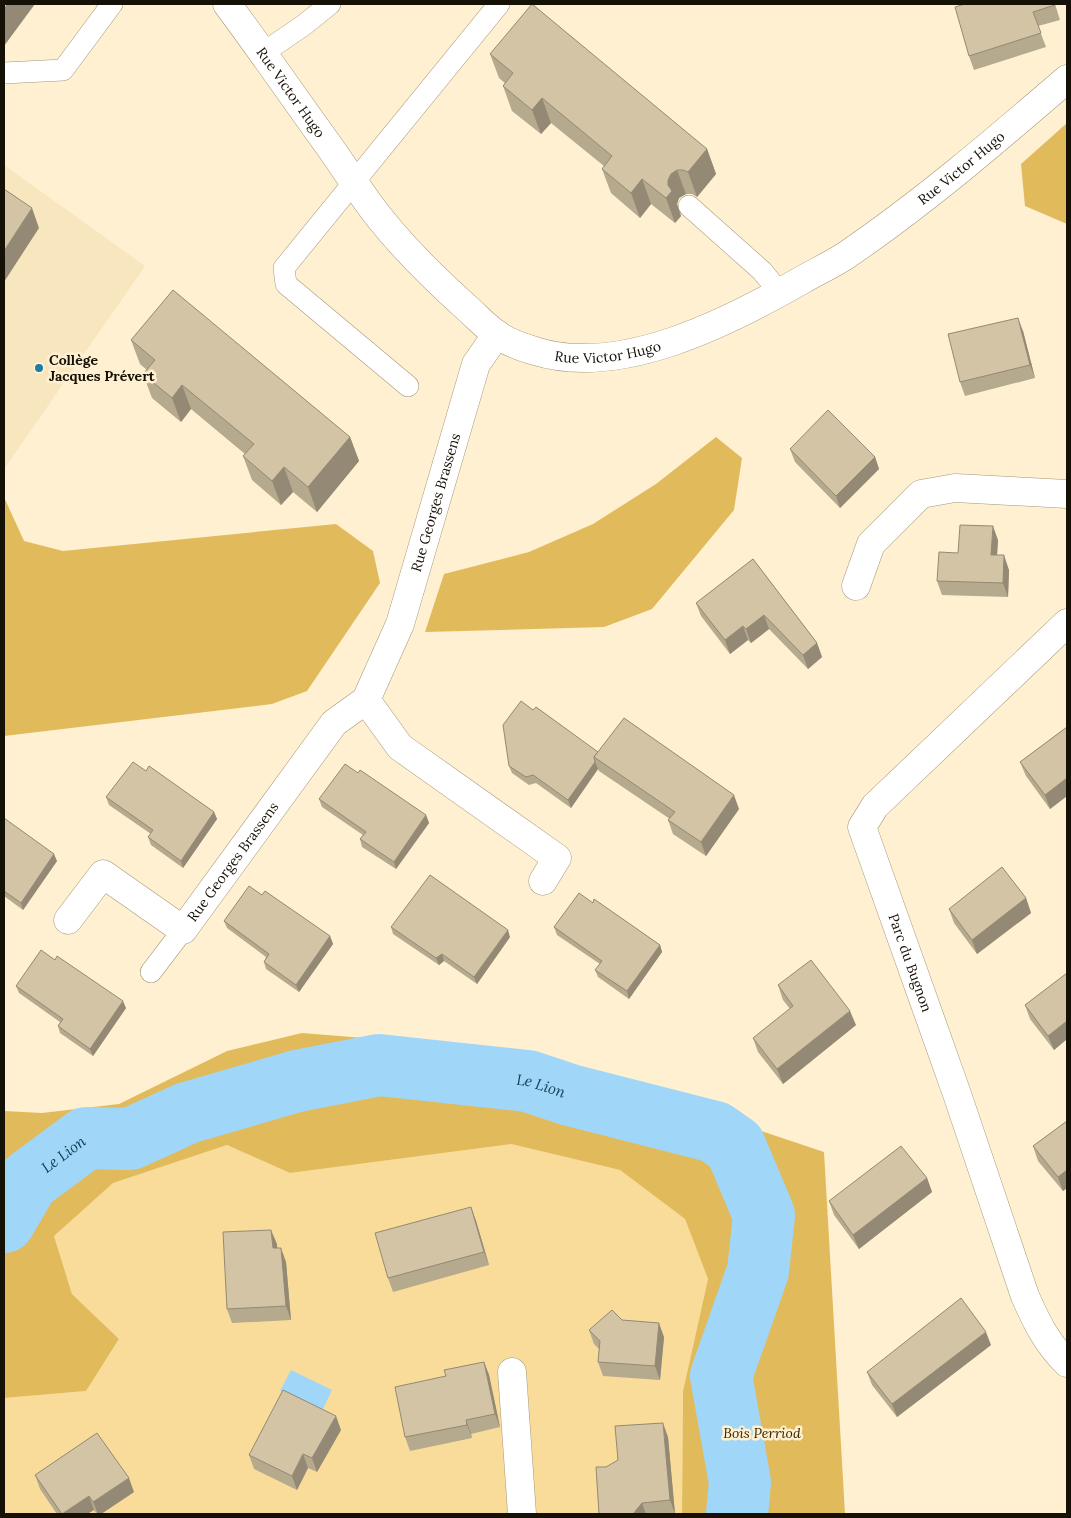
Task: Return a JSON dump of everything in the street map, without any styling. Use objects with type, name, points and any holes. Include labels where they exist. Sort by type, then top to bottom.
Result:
[{"type":"street","name":"Rue Victor Hugo","points":[[227,4],[353,182],[382,221],[415,259],[451,294],[497,334],[522,347],[551,356],[574,359],[602,357],[666,343],[709,328],[780,293],[843,256],[898,217],[993,143],[1067,80]]},
{"type":"street","name":"Rue Georges Brassens","points":[[68,920],[103,874],[183,930],[334,723],[366,700],[400,624],[476,364],[497,334]]},
{"type":"street","points":[[856,586],[870,544],[921,494],[955,488],[1067,494]]},
{"type":"street","name":"Parc du Bugnon","points":[[1067,623],[875,806],[862,827],[957,1094],[1026,1296],[1038,1326],[1057,1353],[1067,1363]]},
{"type":"street","points":[[366,700],[400,747],[557,858],[543,881]]},
{"type":"street","points":[[512,1372],[522,1514]]},
{"type":"lane","points":[[4,73],[63,70],[112,4]]},
{"type":"lane","points":[[263,53],[304,25],[330,4]]},
{"type":"lane","points":[[408,386],[286,284],[284,268],[499,4]]},
{"type":"lane","points":[[689,206],[762,271],[780,293]]},
{"type":"lane","points":[[151,972],[183,930]]},
{"type":"shaded area","name":"Collège Jacques Prévert","points":[[4,165],[145,266],[4,469]]},
{"type":"shaded area","points":[[511,1144],[620,1170],[685,1219],[708,1279],[683,1391],[682,1514],[4,1514],[4,1398],[86,1391],[119,1339],[72,1294],[54,1236],[112,1183],[227,1145],[290,1173]]},
{"type":"green space","points":[[1067,123],[1067,224],[1025,206],[1021,164]]},
{"type":"green space","points":[[716,437],[742,458],[734,510],[652,609],[604,627],[425,632],[444,574],[529,552],[593,524],[656,484]]},
{"type":"green space","points":[[4,497],[24,541],[63,551],[336,524],[373,551],[380,583],[307,691],[272,704],[4,736]]},
{"type":"green space","name":"Bois Perriod","points":[[302,1033],[463,1046],[590,1074],[824,1152],[845,1514],[682,1514],[683,1391],[708,1279],[685,1219],[620,1170],[511,1144],[290,1173],[227,1145],[113,1183],[54,1236],[72,1294],[119,1339],[86,1391],[4,1398],[4,1111],[42,1113],[119,1104],[227,1051]]},
{"type":"water","points":[[291,1370],[332,1390],[321,1413],[280,1391]]},
{"type":"building","points":[[532,4],[707,149],[688,172],[677,170],[671,174],[668,185],[672,191],[666,198],[642,179],[631,193],[602,169],[612,156],[542,98],[532,110],[503,86],[513,73],[490,54]]},
{"type":"building","points":[[965,4],[1055,5],[1033,12],[1041,33],[969,56],[955,7]]},
{"type":"building","points":[[4,189],[32,208],[4,251]]},
{"type":"building","points":[[173,290],[350,437],[308,487],[284,467],[272,481],[243,456],[254,444],[182,385],[172,398],[143,374],[155,360],[131,340]]},
{"type":"building","points":[[1018,318],[1030,365],[960,382],[948,334]]},
{"type":"building","points":[[828,410],[875,457],[836,496],[790,449]]},
{"type":"building","points":[[960,525],[993,526],[991,555],[1004,555],[1003,583],[937,581],[939,552],[958,553]]},
{"type":"building","points":[[753,559],[817,643],[803,655],[764,615],[746,629],[743,626],[725,640],[696,603]]},
{"type":"building","points":[[521,701],[533,710],[536,707],[598,752],[594,757],[595,762],[568,800],[533,775],[526,777],[509,766],[503,725]]},
{"type":"building","points":[[624,718],[734,795],[701,842],[668,820],[675,812],[594,757]]},
{"type":"building","points":[[1067,727],[1067,778],[1045,795],[1020,762]]},
{"type":"building","points":[[133,762],[146,771],[149,766],[214,812],[181,861],[148,837],[153,830],[106,797]]},
{"type":"building","points":[[345,764],[358,773],[360,770],[426,815],[394,862],[360,839],[366,832],[319,799]]},
{"type":"building","points":[[4,818],[54,854],[21,903],[4,891]]},
{"type":"building","points":[[1002,867],[1026,898],[972,940],[949,909]]},
{"type":"building","points":[[430,875],[508,930],[474,977],[442,954],[436,958],[391,927]]},
{"type":"building","points":[[249,886],[262,895],[265,891],[330,936],[296,985],[264,962],[269,954],[224,921]]},
{"type":"building","points":[[579,893],[593,903],[594,899],[660,945],[627,991],[595,970],[602,961],[554,927]]},
{"type":"building","points":[[41,950],[55,960],[57,956],[123,1001],[90,1049],[58,1026],[63,1019],[16,986]]},
{"type":"building","points":[[811,960],[850,1011],[777,1069],[753,1038],[793,1006],[778,985]]},
{"type":"building","points":[[1067,973],[1067,1021],[1048,1036],[1025,1005]]},
{"type":"building","points":[[1067,1121],[1067,1170],[1058,1177],[1033,1146]]},
{"type":"building","points":[[901,1146],[927,1178],[853,1235],[829,1201]]},
{"type":"building","points":[[471,1207],[484,1252],[388,1278],[375,1233]]},
{"type":"building","points":[[271,1230],[273,1248],[281,1248],[286,1306],[227,1309],[223,1232]]},
{"type":"building","points":[[961,1298],[986,1332],[892,1404],[867,1372]]},
{"type":"building","points":[[612,1310],[622,1320],[659,1323],[655,1366],[598,1362],[600,1341],[589,1330]]},
{"type":"building","points":[[484,1362],[495,1414],[466,1420],[467,1425],[405,1437],[395,1387],[446,1376],[444,1370]]},
{"type":"building","points":[[283,1390],[336,1416],[312,1458],[303,1454],[292,1476],[249,1455]]},
{"type":"building","points":[[663,1423],[670,1500],[642,1503],[633,1514],[599,1514],[596,1467],[606,1467],[618,1460],[615,1426]]},
{"type":"building","points":[[97,1433],[129,1478],[93,1502],[89,1496],[62,1514],[35,1475]]},
{"type":"waterway","name":"Le Lion","points":[[4,1222],[28,1181],[86,1138],[130,1139],[187,1113],[297,1081],[379,1065],[528,1081],[570,1095],[715,1132],[735,1146],[764,1215],[758,1271],[721,1376],[740,1482],[737,1514]]},
{"type":"place","name":"Collège Jacques Prévert","points":[[39,368]]}]
